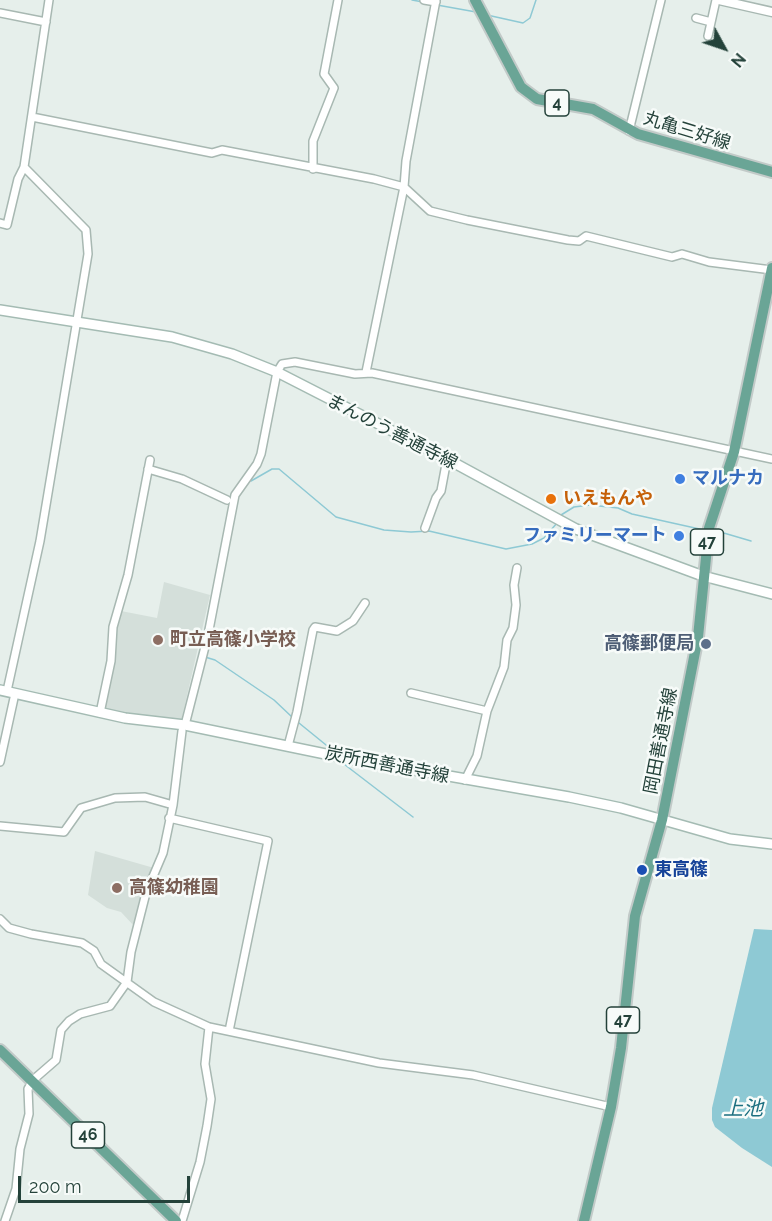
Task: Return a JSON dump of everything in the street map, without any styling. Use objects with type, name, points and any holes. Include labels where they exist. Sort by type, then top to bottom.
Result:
[{"type":"main road","name":"丸亀三好線","points":[[475,0],[521,87],[537,99],[593,109],[629,131],[772,172]]},
{"type":"main road","name":"岡田善通寺線","points":[[584,1221],[611,1107],[621,1048],[635,916],[662,820],[699,637],[709,528],[734,452],[772,269]]},
{"type":"main road","name":"まんのう善通寺線","points":[[0,310],[172,338],[232,354],[277,372],[447,459],[576,530],[704,576],[772,594]]},
{"type":"main road","name":"炭所西善通寺線","points":[[7,693],[100,713],[580,799],[730,839],[772,844]]},
{"type":"main road","name":"46","points":[[0,1050],[176,1221]]},
{"type":"street","points":[[0,223],[7,225],[18,178],[24,167],[49,0]]},
{"type":"street","points":[[313,169],[313,141],[334,88],[324,74],[338,0]]},
{"type":"street","points":[[366,372],[404,187],[406,161],[436,1],[424,0]]},
{"type":"street","points":[[629,131],[661,0]]},
{"type":"street","points":[[708,36],[711,22],[722,0],[772,12]]},
{"type":"street","points":[[0,13],[46,22]]},
{"type":"street","points":[[696,18],[711,22]]},
{"type":"street","points":[[32,117],[212,153],[222,150],[313,169],[375,178],[404,187],[435,213],[568,240],[579,241],[586,236],[672,257],[682,254],[709,262],[772,269]]},
{"type":"street","points":[[0,762],[7,693],[40,541],[88,254],[86,230],[24,167]]},
{"type":"street","points":[[5,1221],[16,1189],[20,1149],[29,1114],[28,1089],[33,1080],[56,1060],[62,1030],[69,1021],[80,1014],[110,1006],[127,982],[133,942],[146,893],[163,853],[173,805],[183,728],[206,642],[235,495],[257,464],[261,454],[277,372],[282,364],[289,362],[355,374],[366,372],[725,447],[734,452],[772,459]]},
{"type":"street","points":[[425,528],[436,498],[441,491],[447,459]]},
{"type":"street","points":[[100,713],[111,661],[113,627],[128,575],[150,460]]},
{"type":"street","points":[[148,469],[182,479],[227,500]]},
{"type":"street","points":[[465,780],[477,756],[486,711],[500,680],[507,640],[513,628],[514,585],[517,568]]},
{"type":"street","points":[[288,746],[297,712],[304,663],[313,630],[315,627],[337,631],[353,621],[365,603]]},
{"type":"street","points":[[411,693],[486,711]]},
{"type":"street","points":[[0,826],[64,832],[81,808],[115,798],[145,797],[173,805]]},
{"type":"street","points":[[169,818],[268,842],[229,1031]]},
{"type":"street","points":[[0,919],[9,928],[82,943],[94,951],[101,964],[154,1002],[209,1027],[379,1063],[473,1075],[611,1107]]},
{"type":"street","points":[[182,1221],[200,1162],[211,1099],[205,1064],[209,1027]]},
{"type":"shaded area","name":"町立高篠小学校","points":[[164,582],[210,595],[181,722],[102,710],[115,627],[121,611],[157,618]]},
{"type":"shaded area","name":"高篠幼稚園","points":[[95,851],[154,868],[139,901],[134,926],[121,912],[107,908],[88,895]]},
{"type":"water","name":"上池","points":[[754,929],[772,930],[772,1167],[715,1127],[712,1120],[712,1108]]},
{"type":"waterway","points":[[412,0],[423,2]]},
{"type":"waterway","points":[[487,15],[523,23],[530,18],[536,0]]},
{"type":"waterway","points":[[437,5],[476,12]]},
{"type":"waterway","points":[[251,481],[272,469],[279,469],[336,517],[384,530],[429,531],[506,549],[532,544],[544,538],[557,523]]},
{"type":"waterway","points":[[561,515],[574,507],[590,505],[618,508],[632,514],[704,530]]},
{"type":"waterway","points":[[717,531],[751,541]]},
{"type":"waterway","points":[[202,645],[218,568]]},
{"type":"waterway","points":[[205,657],[215,660],[274,700],[292,717]]},
{"type":"waterway","points":[[299,723],[331,749]]},
{"type":"waterway","points":[[340,761],[413,817]]},
{"type":"place","name":"マルナカ","points":[[680,479]]},
{"type":"place","name":"いえもんや","points":[[551,499]]},
{"type":"place","name":"ファミリーマート","points":[[679,536]]},
{"type":"place","name":"町立高篠小学校","points":[[158,640]]},
{"type":"place","name":"高篠郵便局","points":[[706,644]]},
{"type":"place","name":"東高篠","points":[[642,870]]},
{"type":"place","name":"高篠幼稚園","points":[[117,888]]}]
